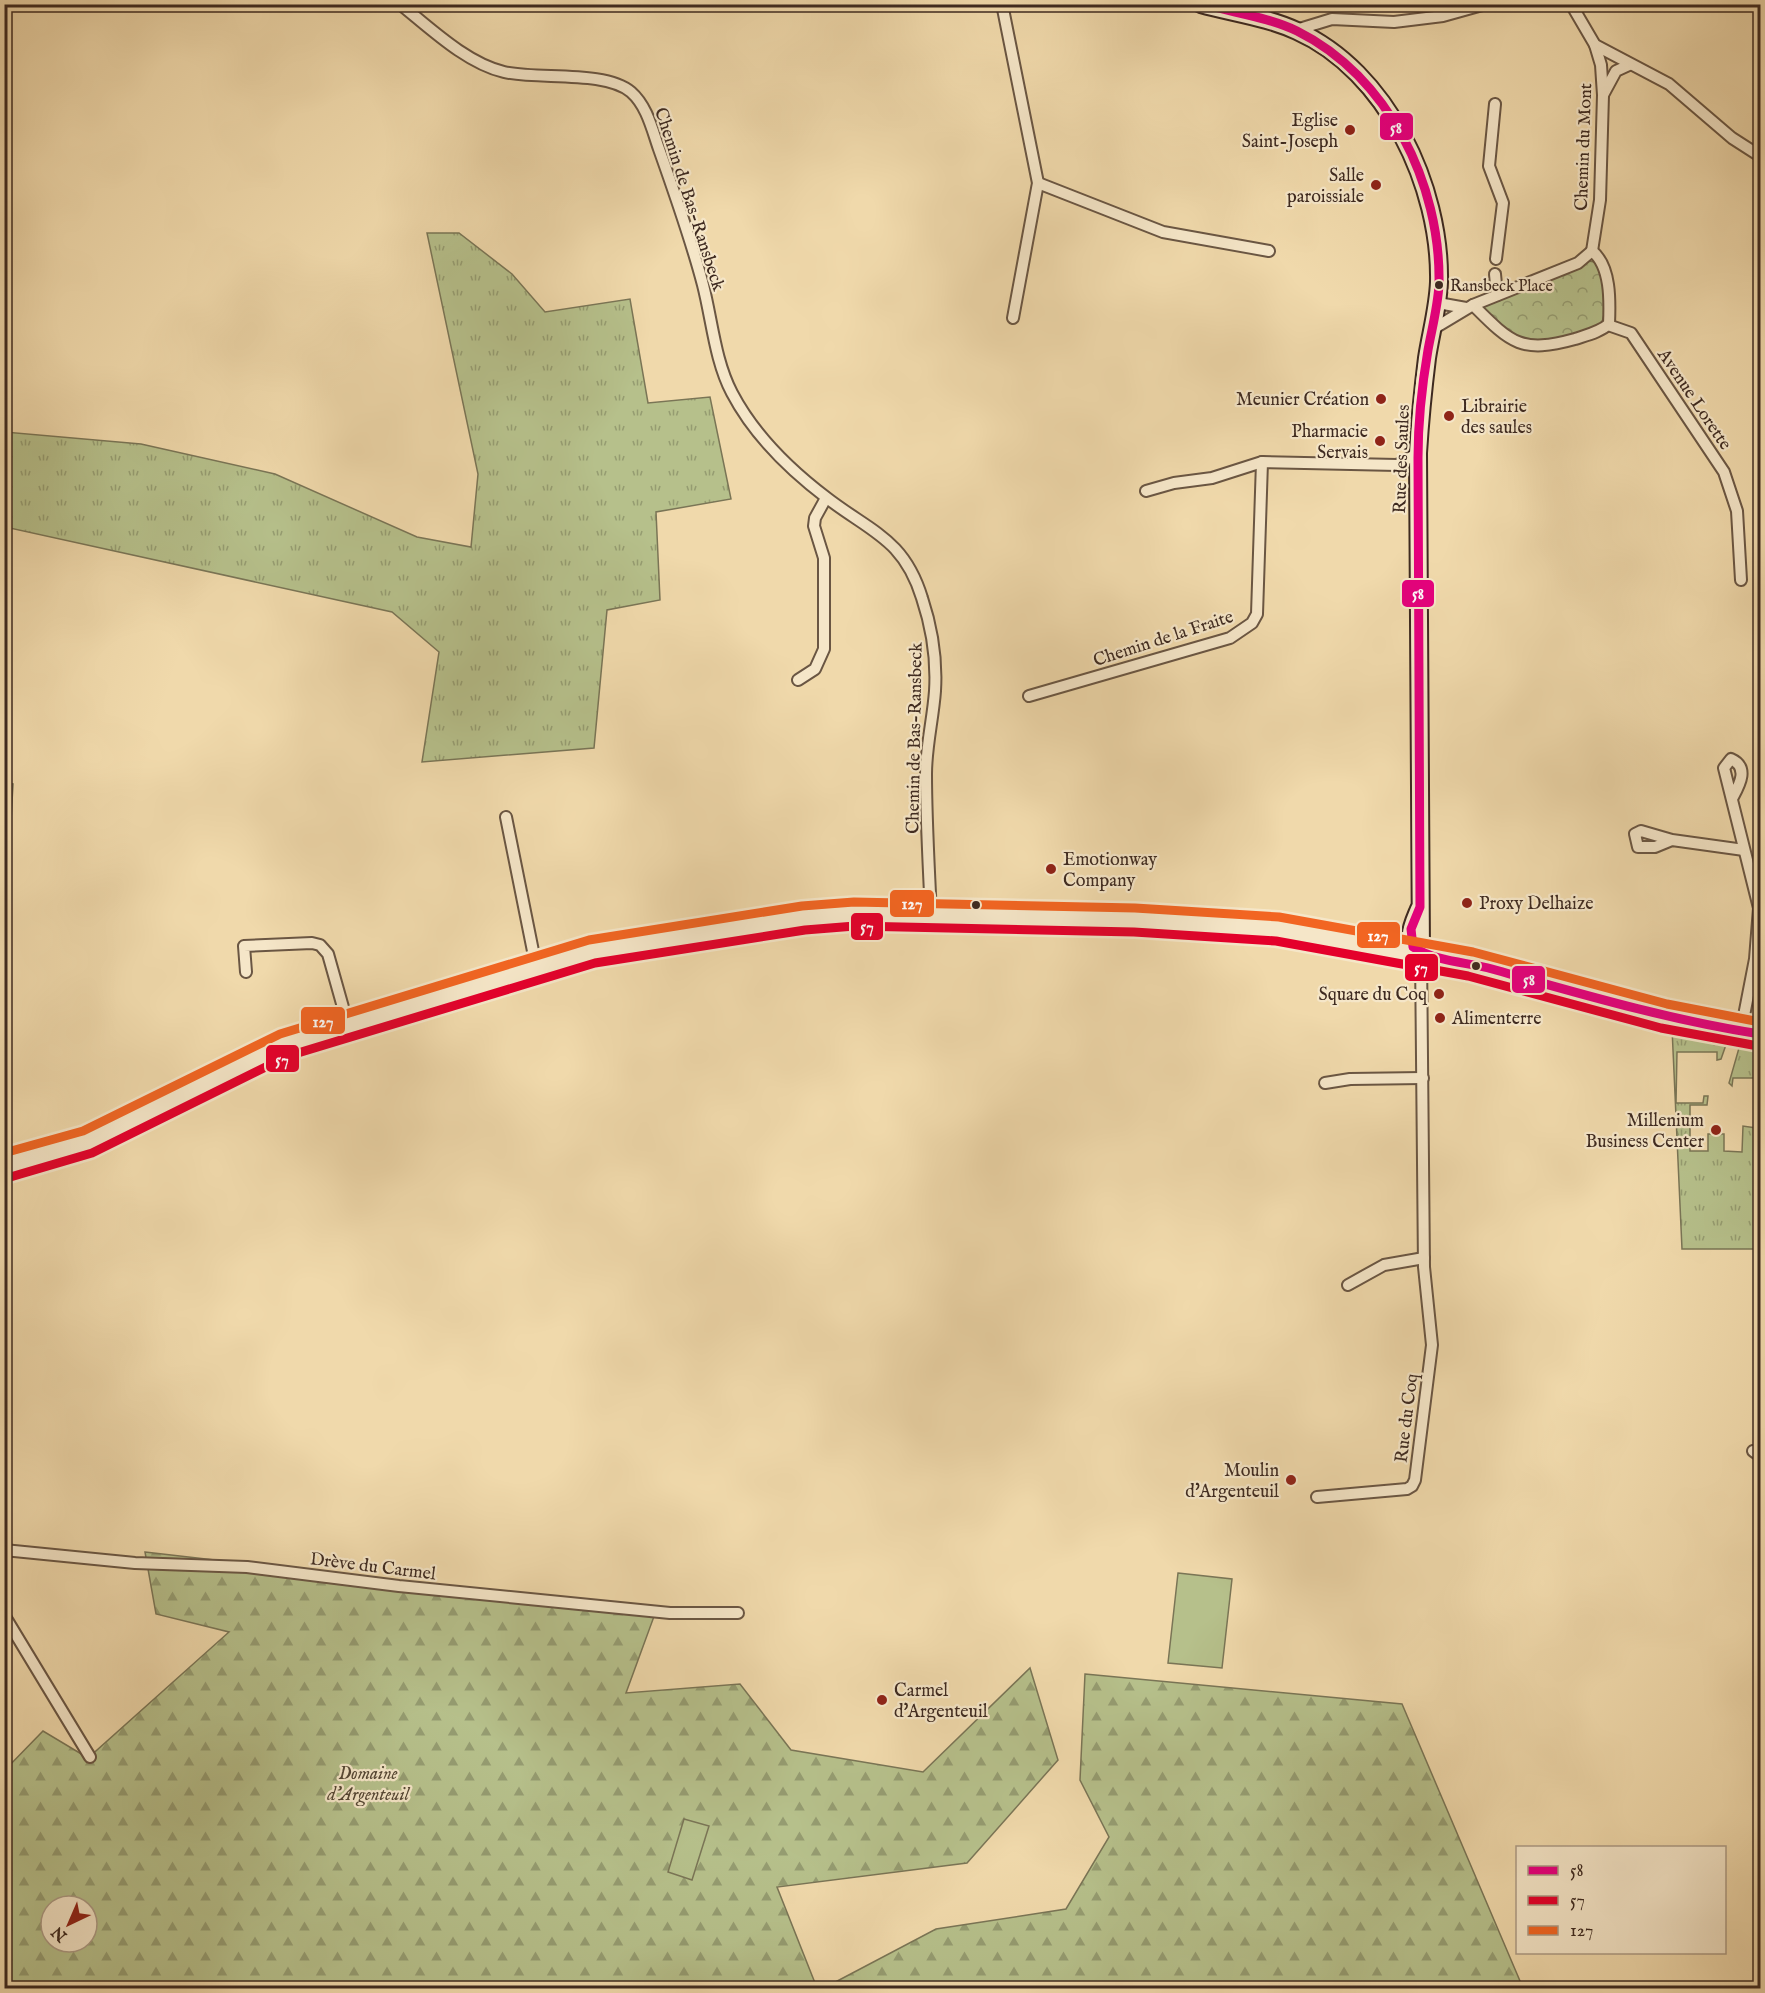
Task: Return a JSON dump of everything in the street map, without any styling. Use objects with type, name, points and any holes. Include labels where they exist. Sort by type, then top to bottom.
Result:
[{"type":"main road","name":"Rue des Saules","points":[[1201,4],[1296,30],[1326,46],[1347,62],[1370,86],[1391,115],[1412,158],[1432,213],[1437,248],[1438,303],[1422,395],[1418,453],[1420,907],[1417,929],[1421,953]]},
{"type":"main road","points":[[4,1166],[87,1142],[284,1045],[536,966],[592,951],[748,924],[855,915],[1135,920],[1277,929],[1421,953],[1471,964],[1664,1016],[1761,1034]]},
{"type":"main road","points":[[1382,946],[1417,929],[1444,951],[1471,964]]},
{"type":"street","name":"Chemin de Bas-Ransbeck","points":[[400,4],[459,49],[501,71],[541,77],[605,80],[629,90],[640,101],[661,153],[697,265],[720,362],[732,393],[764,439],[826,498],[886,539],[903,556],[918,585],[932,631],[935,690],[926,773],[931,916]]},
{"type":"street","points":[[1002,4],[1038,183],[1013,318]]},
{"type":"street","points":[[1296,30],[1332,19],[1394,22],[1443,16],[1486,4]]},
{"type":"street","points":[[1571,4],[1595,45],[1629,65],[1669,84],[1732,138],[1761,156]]},
{"type":"street","name":"Chemin du Mont","points":[[1592,251],[1600,200],[1603,95],[1601,65],[1595,45]]},
{"type":"street","points":[[1603,95],[1616,72],[1629,65]]},
{"type":"street","points":[[1495,104],[1488,166],[1503,203],[1496,259]]},
{"type":"street","points":[[1038,183],[1163,232],[1269,251]]},
{"type":"street","points":[[1432,329],[1470,307],[1578,263],[1592,251],[1604,266],[1610,308],[1608,325],[1598,331],[1558,343],[1529,346],[1509,338],[1470,307],[1438,303]]},
{"type":"street","points":[[1495,274],[1497,295]]},
{"type":"street","name":"Avenue Lorette","points":[[1608,325],[1631,333],[1724,472],[1737,511],[1741,580]]},
{"type":"street","points":[[1397,465],[1418,453]]},
{"type":"street","points":[[1146,491],[1174,483],[1212,478],[1262,462],[1397,465],[1418,476]]},
{"type":"street","name":"Chemin de la Fraite","points":[[1029,696],[1230,638],[1252,623],[1257,614],[1262,462]]},
{"type":"street","points":[[798,680],[815,669],[824,649],[824,558],[814,526],[815,518],[826,498]]},
{"type":"street","points":[[1733,797],[1744,850],[1756,890],[1759,917],[1749,999],[1741,1031]]},
{"type":"street","points":[[506,817],[536,966]]},
{"type":"street","points":[[1672,840],[1744,850]]},
{"type":"street","points":[[246,972],[244,946],[312,943],[320,945],[328,954],[348,1024]]},
{"type":"street","name":"Rue du Coq","points":[[1317,1497],[1407,1489],[1413,1485],[1432,1345],[1424,1258],[1421,953]]},
{"type":"street","points":[[1325,1083],[1350,1079],[1423,1077]]},
{"type":"street","points":[[1348,1285],[1384,1265],[1424,1258]]},
{"type":"street","name":"Drève du Carmel","points":[[4,1550],[135,1563],[247,1567],[399,1586],[670,1613],[738,1613]]},
{"type":"street","points":[[4,1615],[90,1757]]},
{"type":"green space","points":[[427,233],[459,233],[512,274],[545,312],[630,299],[648,403],[710,397],[731,499],[656,512],[660,600],[607,610],[594,748],[422,762],[439,652],[392,612],[5,527],[5,432],[141,444],[275,474],[417,537],[471,547],[478,474]]},
{"type":"green space","points":[[1588,261],[1595,262],[1604,284],[1605,311],[1600,326],[1545,343],[1519,341],[1481,307]]},
{"type":"green space","points":[[4,783],[13,784],[5,928]]},
{"type":"green space","points":[[1672,1028],[1728,1039],[1721,1059],[1717,1060],[1717,1052],[1677,1052],[1676,1103],[1703,1103],[1704,1096],[1708,1096],[1707,1105],[1690,1105],[1690,1151],[1708,1151],[1708,1134],[1724,1134],[1724,1151],[1742,1152],[1743,1126],[1756,1128],[1755,1249],[1682,1249]]},
{"type":"green space","points":[[1741,1041],[1760,1044],[1760,1085],[1755,1086],[1754,1078],[1733,1078],[1732,1086],[1729,1083]]},
{"type":"green space","name":"Domaine d'Argenteuil","points":[[145,1552],[656,1611],[626,1693],[740,1684],[791,1750],[923,1772],[1030,1668],[1058,1760],[967,1863],[777,1887],[817,1988],[5,1988],[4,1771],[43,1731],[88,1758],[229,1632],[156,1614]]},
{"type":"green space","points":[[1178,1573],[1232,1579],[1222,1668],[1168,1663]]},
{"type":"green space","points":[[1085,1674],[1402,1704],[1523,1988],[824,1988],[936,1929],[1066,1909],[1109,1837],[1080,1780]]},
{"type":"green space","points":[[684,1819],[709,1826],[692,1880],[668,1872]]},
{"type":"transit line","name":"58","points":[[1203,4],[1263,19],[1297,31],[1329,51],[1358,75],[1382,104],[1403,137],[1419,172],[1430,209],[1437,246],[1439,284],[1424,377],[1418,444],[1420,907],[1411,929],[1413,947],[1442,959],[1492,969],[1625,1006],[1760,1034]]},
{"type":"transit line","name":"127","points":[[4,1153],[83,1131],[280,1034],[589,940],[802,906],[854,902],[1135,908],[1279,917],[1473,952],[1667,1004],[1760,1022]]},
{"type":"transit line","name":"57","points":[[7,1178],[92,1153],[288,1056],[595,963],[805,930],[855,926],[1134,932],[1276,941],[1468,976],[1661,1028],[1758,1046]]},
{"type":"place","name":"Eglise Saint-Joseph","points":[[1350,130]]},
{"type":"place","name":"Salle paroissiale","points":[[1376,185]]},
{"type":"place","name":"Ransbeck Place","points":[[1439,285]]},
{"type":"place","name":"Meunier Création","points":[[1381,399]]},
{"type":"place","name":"Librairie des saules","points":[[1449,416]]},
{"type":"place","name":"Pharmacie Servais","points":[[1380,441]]},
{"type":"place","name":"Emotionway Company","points":[[1051,869]]},
{"type":"place","name":"Proxy Delhaize","points":[[1467,903]]},
{"type":"place","name":"Square du Coq","points":[[1439,994]]},
{"type":"place","name":"Alimenterre","points":[[1440,1018]]},
{"type":"place","name":"Millenium Business Center","points":[[1716,1130]]},
{"type":"place","name":"Moulin d'Argenteuil","points":[[1291,1480]]},
{"type":"place","name":"Carmel d'Argenteuil","points":[[882,1700]]}]
